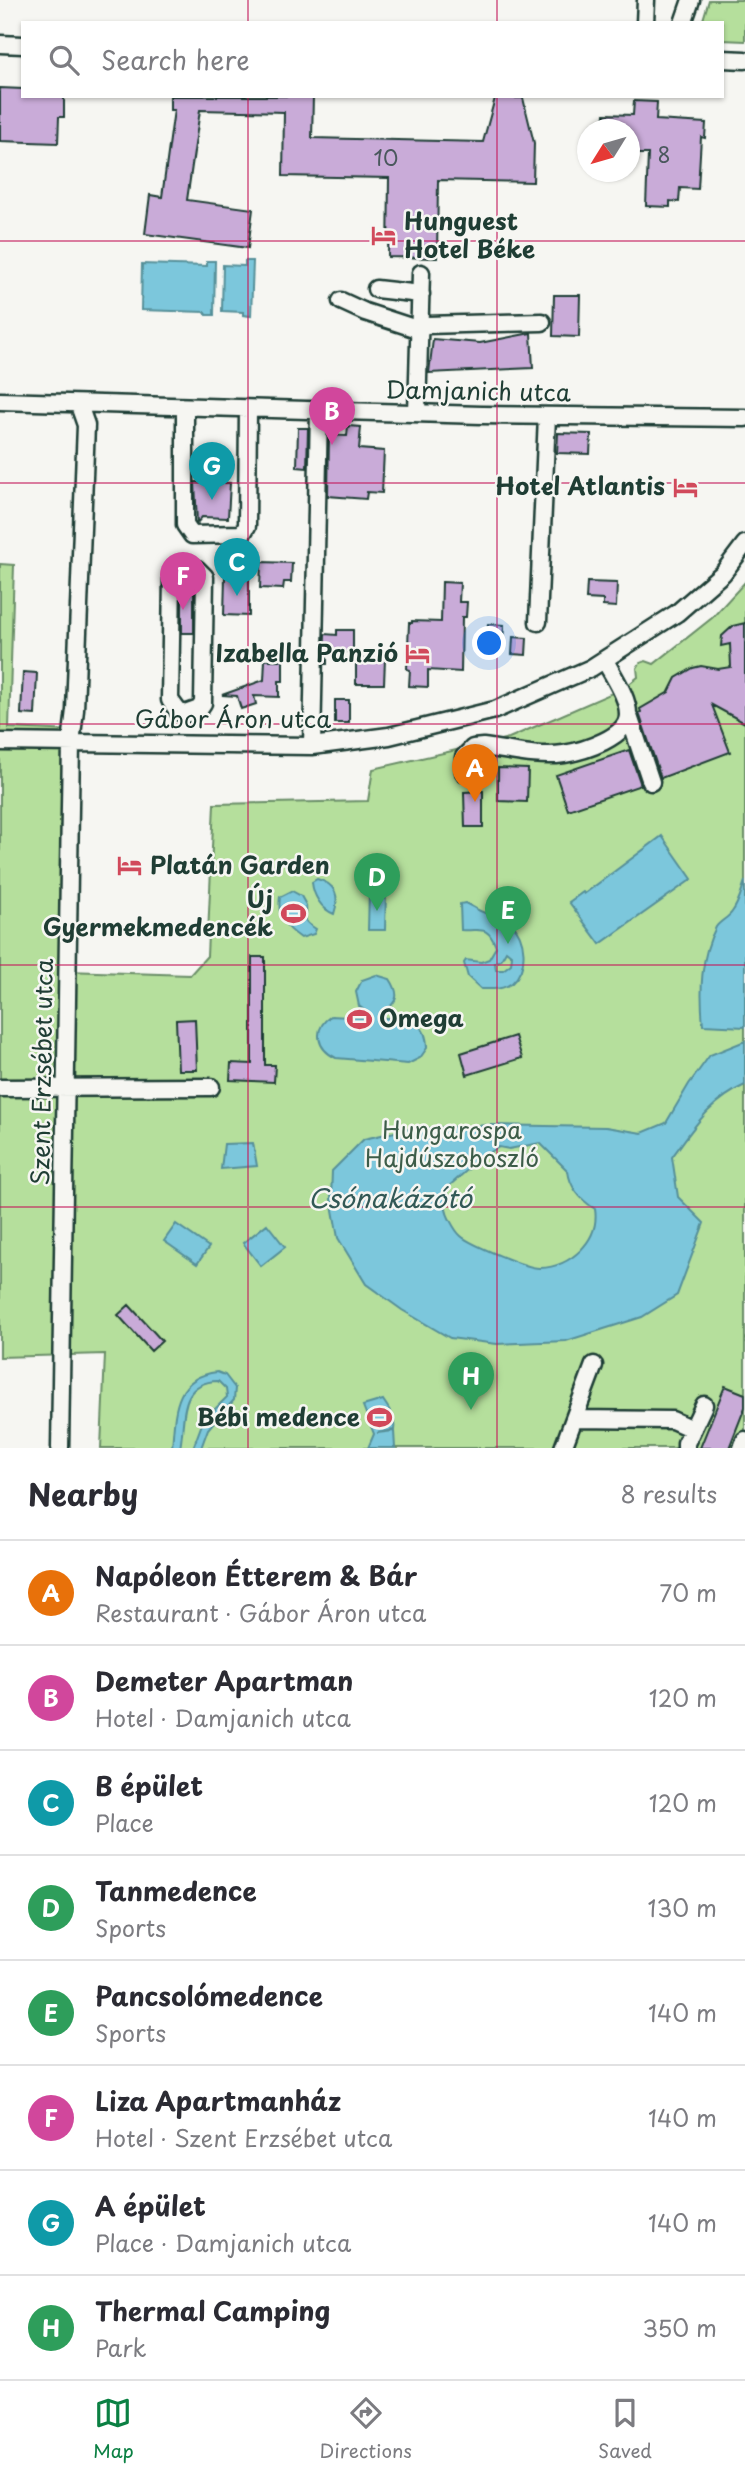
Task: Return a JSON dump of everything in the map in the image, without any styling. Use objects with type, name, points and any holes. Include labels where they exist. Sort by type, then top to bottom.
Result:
[{"type":"street","points":[[645,21],[646,0]]},
{"type":"street","points":[[684,21],[691,0]]},
{"type":"street","points":[[0,44],[21,45]]},
{"type":"street","points":[[724,60],[745,60]]},
{"type":"street","points":[[417,413],[422,273]]},
{"type":"street","points":[[376,289],[421,294]]},
{"type":"street","points":[[341,302],[419,330]]},
{"type":"street","points":[[419,330],[426,325],[542,321]]},
{"type":"street","name":"Damjanich utca","points":[[0,401],[185,408],[745,418]]},
{"type":"street","name":"Szent Erzsébet utca","points":[[60,1448],[71,743],[75,710],[86,425],[79,405]]},
{"type":"street","points":[[185,408],[185,525],[192,535],[242,534],[247,526],[248,409]]},
{"type":"street","points":[[312,746],[319,411]]},
{"type":"street","points":[[538,622],[547,416]]},
{"type":"street","name":"Gábor Áron utca","points":[[0,742],[312,746],[389,736],[495,710],[591,668],[677,614],[723,573],[745,544]]},
{"type":"street","points":[[190,567],[197,569],[205,577],[203,703],[198,709],[185,714],[178,711],[170,701],[172,579],[177,572],[190,567]]},
{"type":"street","points":[[605,660],[625,702],[651,782]]},
{"type":"street","points":[[184,744],[185,714]]},
{"type":"street","points":[[464,772],[464,757],[473,748],[564,754],[614,737],[623,731],[629,716]]},
{"type":"street","points":[[0,1088],[211,1087]]},
{"type":"street","points":[[564,1448],[594,1365]]},
{"type":"street","points":[[686,1448],[704,1405]]},
{"type":"street","points":[[575,1419],[672,1420],[692,1429]]},
{"type":"street","points":[[741,1448],[745,1440]]},
{"type":"green space","points":[[709,0],[745,0],[745,41],[724,40],[724,21],[703,21]]},
{"type":"green space","name":"Hungarospa Hajdúszoboszló","points":[[0,564],[14,565],[9,728],[74,731],[66,971],[190,975],[207,956],[214,804],[368,801],[373,769],[509,738],[624,688],[638,677],[637,668],[640,663],[646,661],[654,664],[712,618],[745,582],[745,1448],[101,1448],[105,1354],[0,1357]]},
{"type":"water","points":[[207,261],[215,261],[214,315],[206,315],[205,312],[141,310],[142,264],[207,266]]},
{"type":"water","points":[[245,261],[253,261],[251,316],[243,315],[243,312],[222,311],[223,265],[245,266]]},
{"type":"water","points":[[662,836],[692,879],[600,944],[569,902],[583,892],[584,894]]},
{"type":"water","name":"Új Gyermekmedencék","points":[[317,879],[329,884],[335,892],[337,902],[334,914],[325,909],[316,897],[312,882]]},
{"type":"water","points":[[745,881],[745,1027],[703,1025],[702,987],[707,950],[716,927],[736,905]]},
{"type":"water","name":"Új Gyermekmedencék","points":[[292,891],[301,896],[306,905],[305,919],[316,929],[314,934],[301,938],[283,921],[280,897]]},
{"type":"water","points":[[369,892],[386,892],[385,930],[368,930]]},
{"type":"water","points":[[465,903],[505,919],[516,929],[524,953],[521,969],[512,983],[497,989],[481,989],[468,977],[464,963],[466,960],[481,962],[489,959],[496,947],[489,934],[482,930],[461,930],[460,904]],"holes":[[[506,951],[512,956],[511,964],[503,970],[496,970],[495,963],[501,960]]]},
{"type":"water","name":"Omega","points":[[376,975],[390,979],[396,992],[395,1001],[380,1017],[412,1022],[423,1031],[426,1038],[427,1048],[420,1058],[408,1064],[336,1058],[321,1044],[321,1027],[331,1016],[368,1018],[369,1014],[359,1006],[356,992],[362,980]]},
{"type":"water","name":"Csónakázótó","points":[[745,1041],[745,1085],[712,1107],[672,1157],[678,1197],[704,1223],[677,1295],[642,1317],[566,1341],[497,1344],[450,1338],[402,1310],[366,1284],[338,1238],[331,1199],[332,1171],[364,1139],[408,1129],[491,1125],[606,1127],[642,1133],[666,1123],[710,1055]],"holes":[[[540,1143],[568,1171],[577,1193],[595,1209],[595,1221],[593,1232],[581,1250],[562,1263],[540,1268],[524,1265],[475,1245],[461,1236],[447,1214],[448,1187],[482,1157],[499,1147],[509,1149]]]},
{"type":"water","points":[[253,1143],[257,1166],[221,1169],[224,1144]]},
{"type":"water","points":[[176,1224],[209,1247],[197,1264],[164,1241]]},
{"type":"water","points":[[267,1224],[285,1247],[261,1266],[243,1243]]},
{"type":"water","points":[[217,1372],[225,1375],[235,1388],[234,1400],[225,1410],[238,1413],[236,1420],[218,1417],[208,1429],[201,1448],[193,1448],[203,1421],[227,1397],[226,1389],[218,1381],[205,1383],[190,1395],[186,1404],[180,1448],[172,1448],[176,1410],[184,1389],[203,1375]]},
{"type":"water","name":"Bébi medence","points":[[383,1400],[393,1418],[394,1430],[377,1433],[394,1431],[395,1448],[368,1448],[374,1434],[363,1406]]},
{"type":"building","points":[[0,88],[21,89],[21,98],[64,98],[64,117],[59,117],[58,143],[0,141]]},
{"type":"building","points":[[170,98],[313,98],[312,138],[483,142],[495,98],[523,98],[534,143],[533,182],[438,180],[437,258],[388,257],[389,178],[283,176],[284,112],[200,110],[187,200],[253,209],[248,248],[145,234],[150,195],[162,197],[174,110],[170,110]]},
{"type":"building","points":[[634,101],[657,102],[656,120],[706,123],[705,138],[701,137],[698,189],[680,188],[679,202],[670,201],[670,207],[646,206],[648,154],[640,154],[640,119],[605,119],[605,114],[633,115]]},
{"type":"building","points":[[554,295],[580,295],[579,337],[553,336]]},
{"type":"building","points":[[531,333],[533,368],[429,373],[433,339],[480,343]]},
{"type":"building","points":[[348,426],[361,427],[359,449],[384,451],[382,493],[367,492],[366,499],[328,496],[329,435],[347,436]]},
{"type":"building","points":[[298,428],[308,428],[307,468],[297,467]]},
{"type":"building","points":[[558,433],[591,434],[590,454],[557,453]]},
{"type":"building","points":[[195,482],[230,483],[228,518],[202,517],[197,523]]},
{"type":"building","points":[[261,562],[292,563],[291,582],[284,582],[283,589],[260,588]]},
{"type":"building","points":[[225,577],[249,577],[249,616],[224,615]]},
{"type":"building","points":[[442,582],[460,583],[459,602],[467,602],[466,617],[462,617],[461,672],[428,670],[428,687],[409,686],[409,623],[441,622]]},
{"type":"building","points":[[587,582],[617,583],[616,607],[603,606],[603,600],[586,599]]},
{"type":"building","points":[[182,588],[194,588],[194,633],[182,633]]},
{"type":"building","points":[[745,623],[745,723],[712,705],[730,752],[661,778],[639,713],[640,709],[669,692],[676,678],[693,668],[731,667],[730,644],[721,646],[722,636],[733,626]]},
{"type":"building","points":[[488,624],[504,625],[503,643],[486,642]]},
{"type":"building","points":[[337,630],[353,630],[353,652],[327,652],[327,664],[324,664],[325,634],[337,635]]},
{"type":"building","points":[[513,637],[527,638],[526,655],[512,654]]},
{"type":"building","points":[[356,659],[385,659],[384,684],[356,684]]},
{"type":"building","points":[[265,660],[283,660],[283,681],[279,681],[279,697],[254,696],[256,704],[241,709],[237,696],[222,695],[264,680]]},
{"type":"building","points":[[23,672],[37,673],[35,715],[21,714]]},
{"type":"building","points":[[335,700],[349,700],[349,723],[335,723]]},
{"type":"building","points":[[629,750],[641,785],[568,810],[556,775]]},
{"type":"building","points":[[498,768],[528,769],[527,802],[498,801]]},
{"type":"building","points":[[483,791],[483,827],[465,827],[464,792]]},
{"type":"building","points":[[252,957],[265,957],[265,1065],[275,1065],[274,1082],[230,1080],[231,1063],[252,1064]]},
{"type":"building","points":[[195,1019],[197,1070],[178,1070],[176,1020]]},
{"type":"building","points":[[515,1036],[522,1058],[467,1075],[461,1053]]},
{"type":"building","points":[[129,1305],[162,1341],[151,1351],[118,1315]]},
{"type":"building","points":[[725,1386],[745,1394],[745,1407],[729,1448],[700,1448]]},
{"type":"place","name":"Hunguest Hotel Béke","points":[[384,236]]},
{"type":"place","name":"Demeter Apartman","points":[[332,445]]},
{"type":"place","name":"Hotel Atlantis","points":[[685,487]]},
{"type":"place","name":"A épület","points":[[212,500]]},
{"type":"place","name":"B épület","points":[[237,596]]},
{"type":"place","name":"Liza Apartmanház","points":[[183,610]]},
{"type":"place","name":"Izabella Panzió","points":[[418,654]]},
{"type":"place","name":"Napóleon Étterem & Bár","points":[[475,802]]},
{"type":"place","name":"Platán Garden","points":[[130,866]]},
{"type":"place","name":"Tanmedence","points":[[377,911]]},
{"type":"place","name":"Új Gyermekmedencék","points":[[293,914]]},
{"type":"place","name":"Pancsolómedence","points":[[508,944]]},
{"type":"place","name":"Omega","points":[[359,1019]]},
{"type":"place","name":"Thermal Camping","points":[[471,1410]]},
{"type":"place","name":"Bébi medence","points":[[380,1418]]}]
